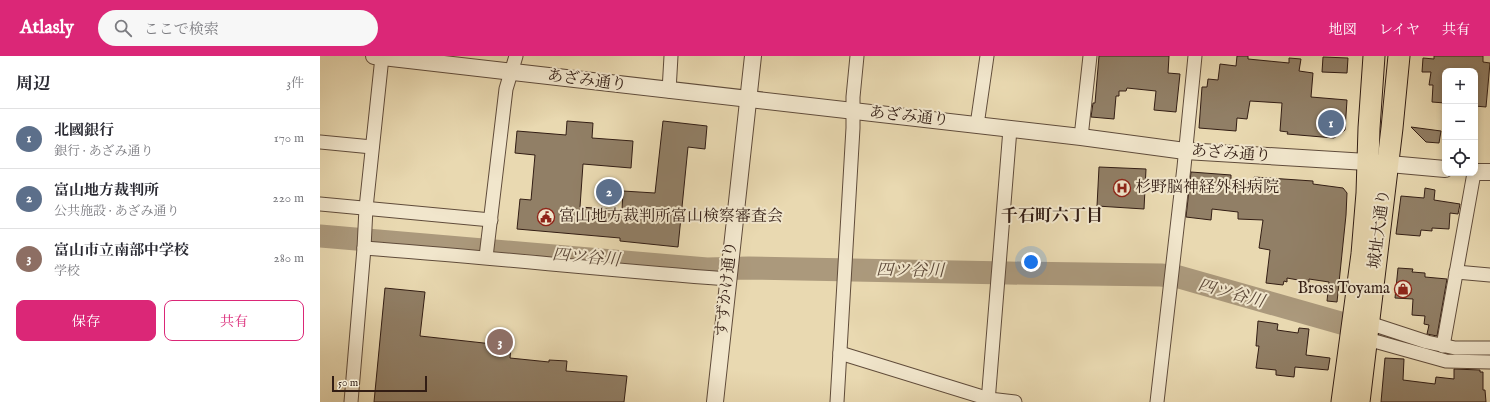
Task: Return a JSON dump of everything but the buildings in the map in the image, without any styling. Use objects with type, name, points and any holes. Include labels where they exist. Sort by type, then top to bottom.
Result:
[{"type":"highway","name":"城址大通り","points":[[1374,56],[1377,164]]},
{"type":"highway","name":"城址大通り","points":[[1359,402],[1363,330],[1362,254],[1367,192],[1377,164],[1399,56]]},
{"type":"highway","name":"城址大通り","points":[[1342,402],[1363,330]]},
{"type":"street","points":[[351,402],[378,56]]},
{"type":"street","name":"あざみ通り","points":[[378,56],[669,91],[1081,137],[1185,151],[1442,169]]},
{"type":"street","points":[[486,257],[506,89],[516,56]]},
{"type":"street","points":[[669,91],[671,56]]},
{"type":"street","name":"すずかけ通り","points":[[715,402],[753,56]]},
{"type":"street","points":[[837,402],[857,56]]},
{"type":"street","points":[[978,125],[987,56]]},
{"type":"street","points":[[1081,137],[1090,56]]},
{"type":"street","points":[[1157,402],[1194,56]]},
{"type":"street","points":[[988,400],[1010,129]]},
{"type":"street","points":[[320,142],[372,147]]},
{"type":"street","points":[[1478,172],[1490,172]]},
{"type":"street","points":[[1443,346],[1473,176]]},
{"type":"street","points":[[320,204],[491,220]]},
{"type":"street","points":[[364,248],[486,257],[636,272],[728,279]]},
{"type":"street","points":[[1456,272],[1490,275]]},
{"type":"street","points":[[1363,330],[1455,348],[1490,348]]},
{"type":"street","points":[[1363,330],[1446,361],[1490,362]]},
{"type":"street","points":[[840,353],[988,400],[1016,402]]},
{"type":"waterway","name":"四ツ谷川","points":[[320,236],[707,269],[749,268],[1161,275],[1179,277],[1450,354],[1482,354]]},
{"type":"place","name":"北國銀行","points":[[1331,123]]},
{"type":"place","name":"杉野脳神経外科病院","points":[[1122,188]]},
{"type":"place","name":"富山地方裁判所","points":[[609,192]]},
{"type":"place","name":"富山地方裁判所富山検察審査会","points":[[546,217]]},
{"type":"place","name":"Bross Toyama","points":[[1403,289]]},
{"type":"place","name":"富山市立南部中学校","points":[[500,342]]},
{"type":"district","name":"千石町六丁目","points":[[1052,216]]}]
